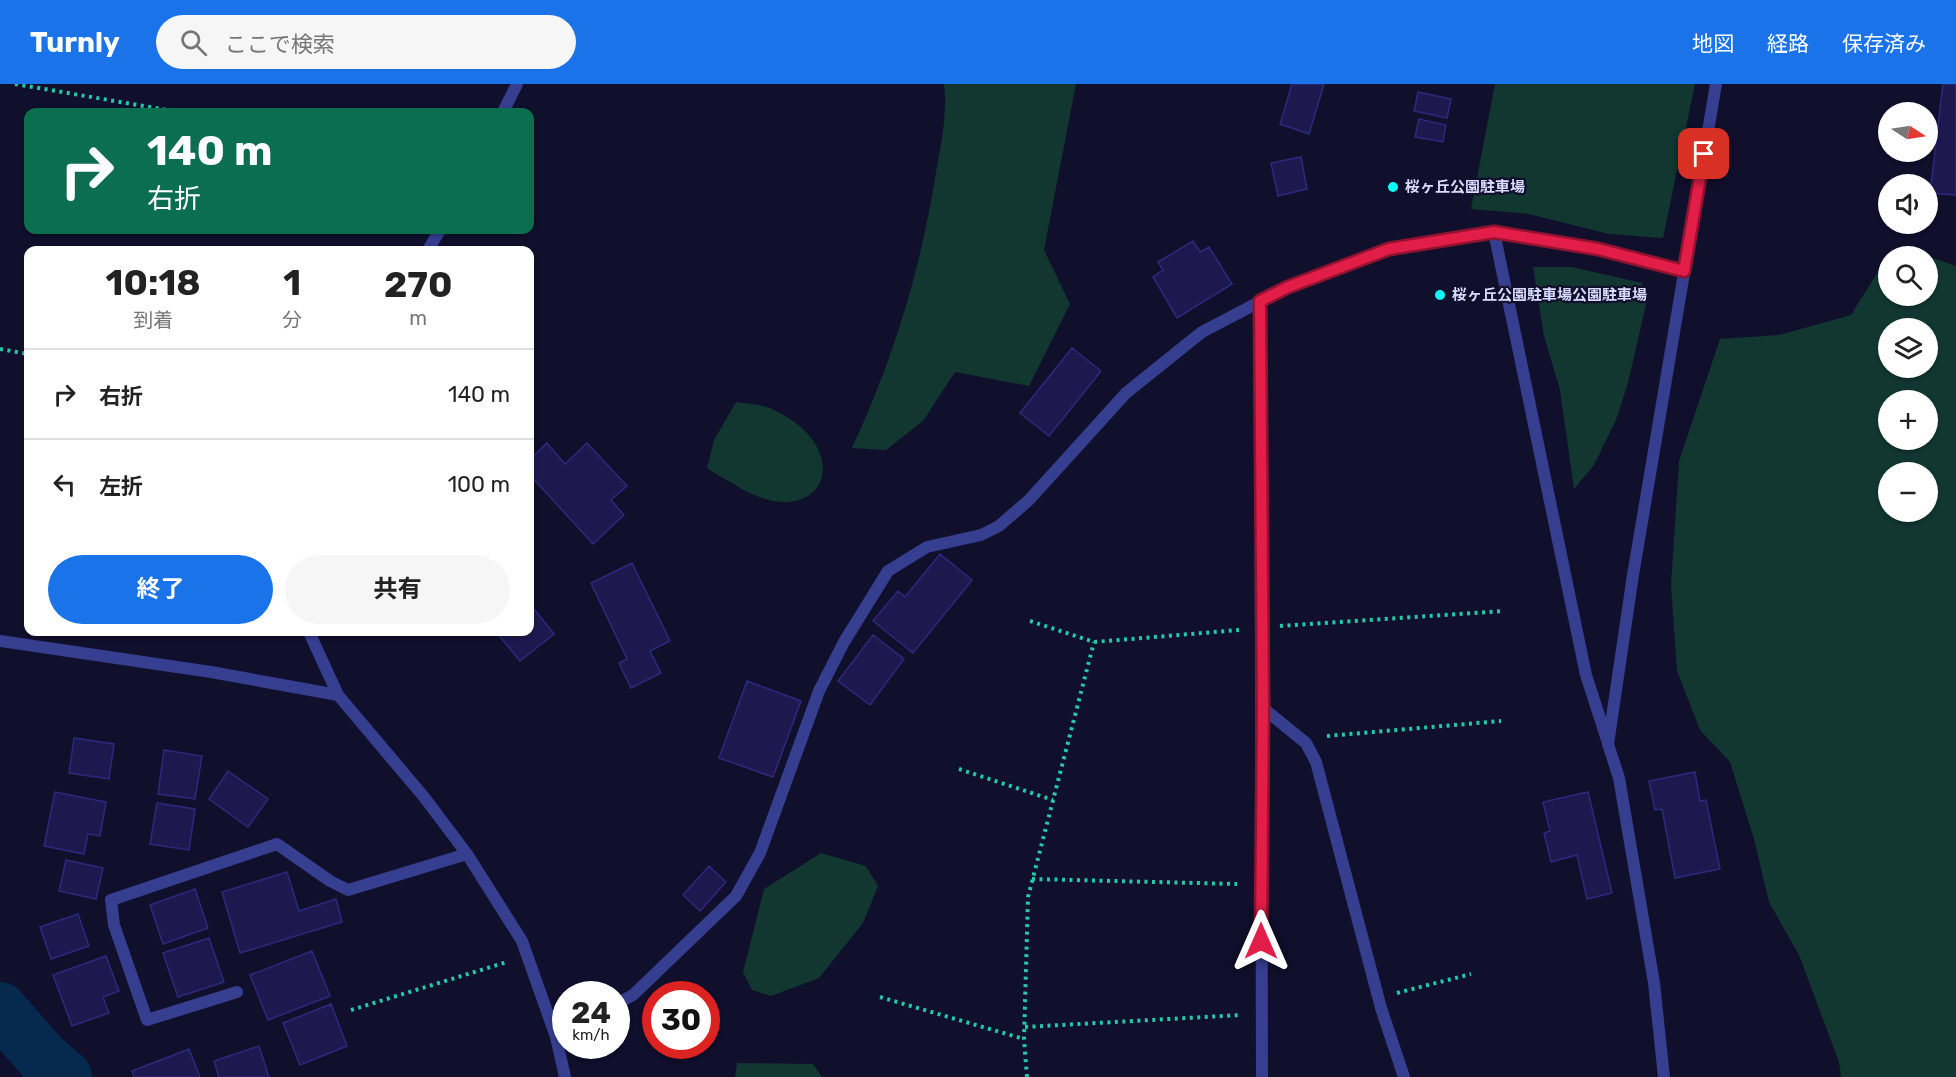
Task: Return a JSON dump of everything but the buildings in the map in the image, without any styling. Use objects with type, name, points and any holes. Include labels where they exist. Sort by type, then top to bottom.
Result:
[{"type":"street","points":[[505,108],[517,84]]},
{"type":"street","points":[[1608,744],[1716,84]]},
{"type":"street","points":[[630,997],[736,896],[760,853],[819,691],[844,642],[888,571],[927,547],[981,535],[999,526],[1029,500],[1126,393],[1202,332],[1288,287],[1389,249],[1494,232],[1598,249],[1684,271]]},
{"type":"street","points":[[1494,232],[1586,675],[1619,778],[1654,983],[1664,1077]]},
{"type":"street","points":[[1260,301],[1263,708],[1262,1077]]},
{"type":"street","points":[[311,636],[338,695],[424,797],[467,854],[522,941],[552,1013]]},
{"type":"street","points":[[0,642],[211,672],[338,695]]},
{"type":"street","points":[[1263,708],[1306,743],[1316,762],[1382,1008],[1404,1077]]},
{"type":"street","points":[[237,992],[147,1020],[114,925],[111,900],[277,844],[330,881],[348,890],[467,854]]},
{"type":"street","points":[[563,1059],[565,1077]]},
{"type":"path","points":[[15,84],[156,108]]},
{"type":"path","points":[[0,349],[24,353]]},
{"type":"path","points":[[1276,626],[1503,611]]},
{"type":"path","points":[[1030,621],[1094,642],[1239,630]]},
{"type":"path","points":[[1027,1077],[1024,1039],[1028,897],[1094,642]]},
{"type":"path","points":[[1320,736],[1501,721]]},
{"type":"path","points":[[959,769],[1053,800]]},
{"type":"path","points":[[1032,879],[1237,884]]},
{"type":"path","points":[[351,1010],[508,961]]},
{"type":"path","points":[[1390,995],[1471,974]]},
{"type":"path","points":[[880,997],[1024,1039]]},
{"type":"path","points":[[1025,1027],[1240,1015]]},
{"type":"green space","points":[[944,84],[1076,84],[1044,250],[1070,304],[1029,386],[955,372],[923,421],[886,450],[852,448],[892,349],[921,250],[941,143],[945,108]]},
{"type":"green space","points":[[1495,84],[1695,84],[1663,238],[1609,234],[1529,214],[1471,209]]},
{"type":"green space","points":[[1938,260],[1956,266],[1956,1077],[1841,1077],[1839,1062],[1799,955],[1769,902],[1754,839],[1730,762],[1700,730],[1677,671],[1671,586],[1679,461],[1720,339],[1779,335],[1851,315],[1878,272],[1878,306],[1938,306]]},
{"type":"green space","points":[[1533,267],[1572,267],[1642,283],[1647,300],[1628,383],[1616,420],[1594,465],[1574,489],[1560,390],[1544,336]]},
{"type":"green space","points":[[736,402],[772,409],[800,426],[816,446],[823,465],[820,483],[809,495],[790,502],[765,499],[707,468],[714,440]]},
{"type":"green space","points":[[821,853],[866,866],[878,886],[863,923],[819,978],[771,996],[752,990],[743,972],[764,889]]},
{"type":"green space","points":[[737,1063],[813,1064],[822,1077],[735,1077]]},
{"type":"waterway","points":[[0,1009],[43,1058],[65,1077]]},
{"type":"place","name":"桜ヶ丘公園駐車場","points":[[1393,187]]},
{"type":"place","name":"桜ヶ丘公園駐車場公園駐車場","points":[[1440,295]]},
{"type":"route","points":[[1261,941],[1263,708],[1260,301],[1288,287],[1389,249],[1494,232],[1598,249],[1684,271],[1704,154]]}]
